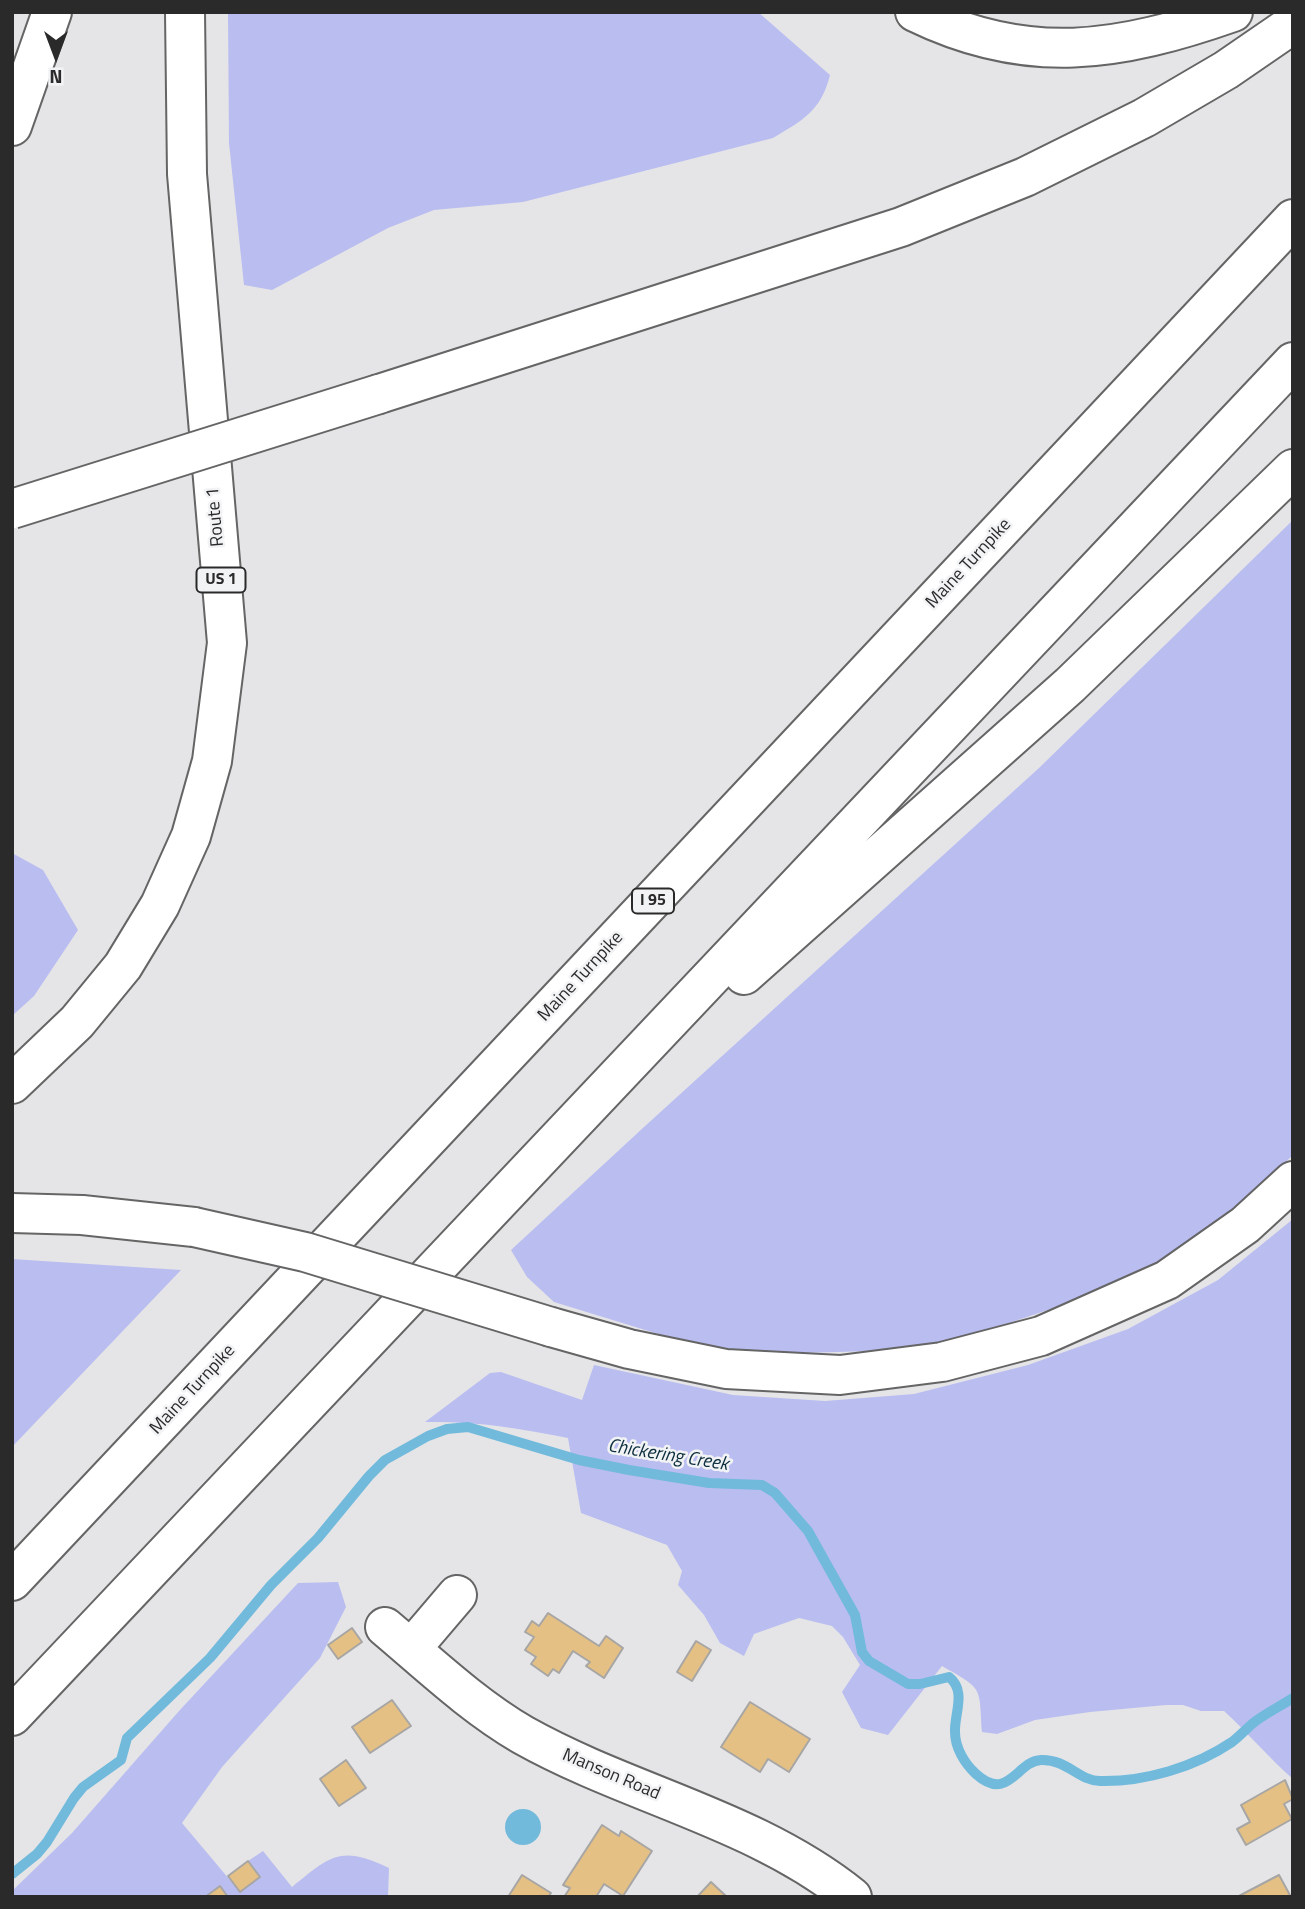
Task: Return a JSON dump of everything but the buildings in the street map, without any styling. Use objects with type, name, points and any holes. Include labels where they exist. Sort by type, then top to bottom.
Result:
[{"type":"main road","points":[[12,126],[52,12]]},
{"type":"main road","name":"Route 1","points":[[12,1084],[78,1022],[123,965],[160,905],[191,836],[212,761],[227,643],[187,174],[185,12]]},
{"type":"main road","points":[[915,12],[950,29],[1013,44],[1073,49],[1130,42],[1183,30],[1233,12]]},
{"type":"main road","points":[[12,509],[901,227],[1025,177],[1144,118],[1226,70],[1293,24]]},
{"type":"main road","name":"Maine Turnpike","points":[[12,1581],[1293,219]]},
{"type":"main road","points":[[12,1716],[1293,362]]},
{"type":"main road","points":[[554,1143],[1070,685],[1293,469]]},
{"type":"main road","points":[[12,1213],[82,1215],[194,1227],[305,1252],[629,1349],[726,1369],[840,1375],[942,1362],[1041,1336],[1167,1280],[1245,1226],[1293,1181]]},
{"type":"main road","name":"Manson Road","points":[[457,1595],[398,1638],[489,1713],[569,1758],[762,1839],[800,1859],[852,1897]]},
{"type":"shaded area","points":[[228,12],[758,12],[830,75],[822,98],[816,106],[793,126],[773,138],[523,202],[434,210],[388,228],[272,290],[244,285],[229,143]]},
{"type":"shaded area","points":[[1293,520],[1293,1155],[1255,1191],[1184,1248],[1116,1287],[1006,1324],[910,1350],[762,1354],[694,1345],[554,1302],[527,1277],[511,1250],[1039,768]]},
{"type":"shaded area","points":[[12,853],[43,870],[78,930],[34,996],[12,1016]]},
{"type":"shaded area","points":[[1293,1219],[1293,1779],[1224,1711],[1201,1711],[1183,1705],[1166,1705],[1035,1720],[997,1734],[982,1732],[977,1691],[966,1680],[942,1666],[888,1735],[861,1728],[842,1692],[860,1665],[843,1637],[832,1626],[799,1618],[754,1634],[744,1656],[720,1643],[704,1615],[678,1585],[682,1571],[667,1545],[581,1513],[568,1438],[497,1426],[425,1422],[490,1373],[501,1372],[582,1400],[594,1365],[733,1395],[825,1401],[914,1394],[1028,1365],[1128,1329],[1218,1280]]},
{"type":"shaded area","points":[[12,1259],[181,1270],[12,1447]]},
{"type":"shaded area","points":[[338,1582],[346,1607],[320,1658],[222,1767],[182,1823],[240,1892],[260,1877],[248,1861],[263,1851],[292,1887],[317,1867],[337,1857],[347,1855],[373,1861],[389,1868],[388,1897],[12,1897],[12,1891],[72,1833],[179,1711],[298,1583]]},
{"type":"shaded area","points":[[523,1809],[536,1814],[541,1827],[536,1840],[523,1845],[510,1840],[505,1827],[510,1814]]},
{"type":"waterway","name":"Chickering Creek","points":[[12,1874],[37,1854],[83,1787],[121,1760],[127,1738],[210,1658],[271,1585],[318,1538],[369,1476],[385,1460],[428,1436],[447,1429],[468,1427],[579,1460],[709,1483],[762,1485],[775,1493],[808,1531],[855,1615],[862,1652],[869,1661],[908,1684],[949,1677],[954,1683],[959,1696],[955,1738],[968,1765],[987,1782],[1004,1783],[1033,1762],[1041,1760],[1058,1763],[1093,1780],[1117,1781],[1152,1776],[1186,1766],[1218,1751],[1257,1720],[1293,1698]]}]
